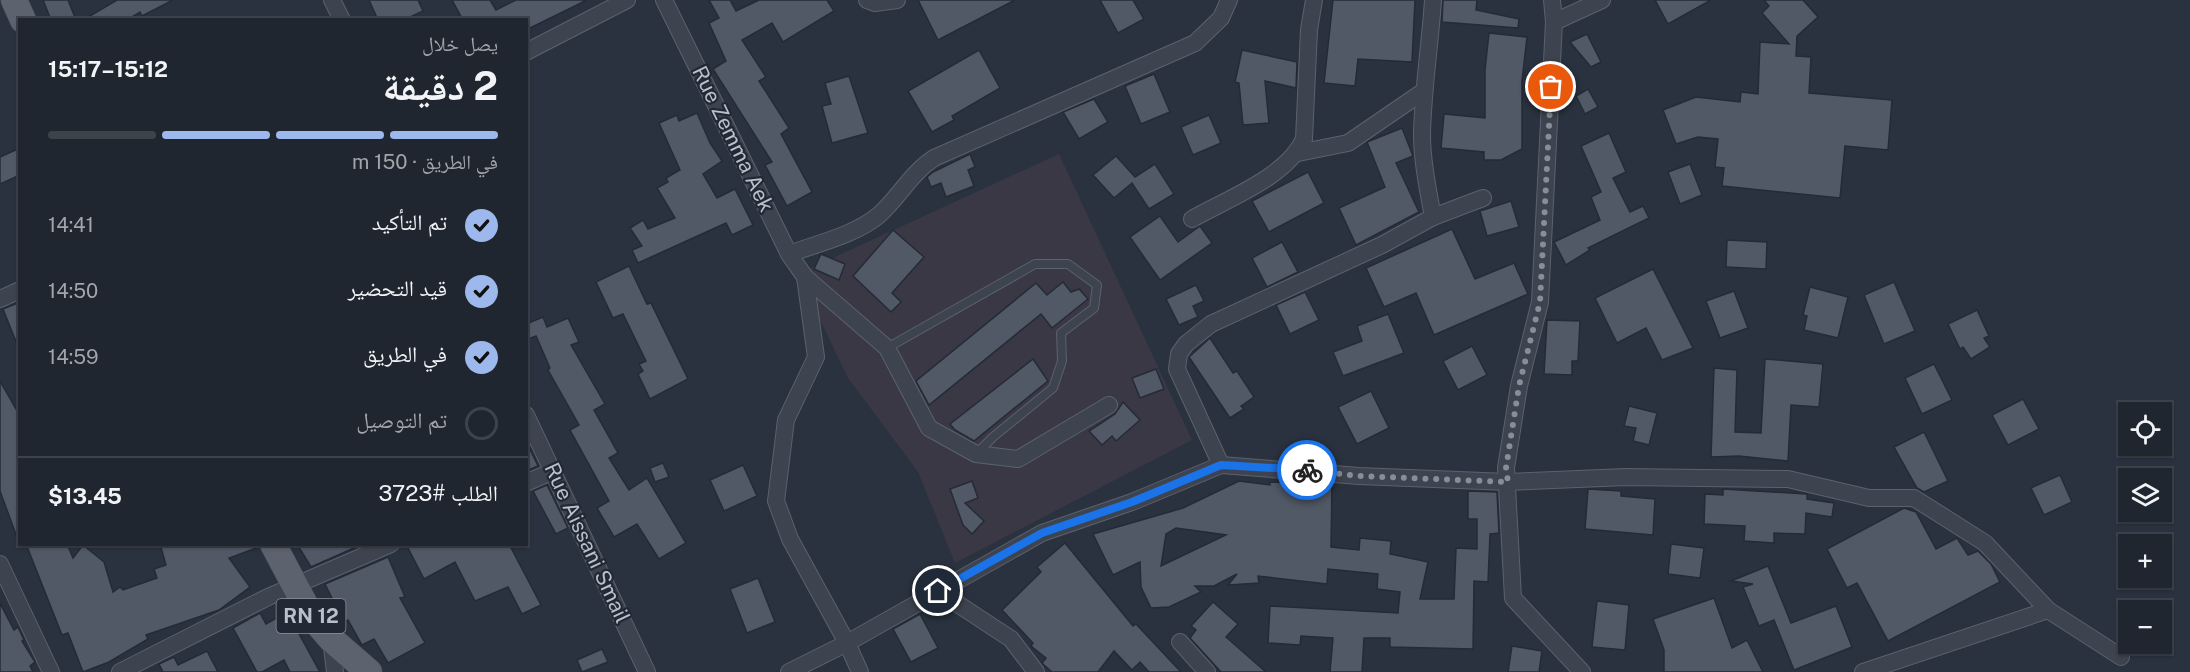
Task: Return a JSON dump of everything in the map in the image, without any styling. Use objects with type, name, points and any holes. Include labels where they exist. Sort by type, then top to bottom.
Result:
[{"type":"main road","points":[[14,0],[22,18]]},
{"type":"main road","name":"RN 12","points":[[274,546],[311,616],[331,639],[369,672]]},
{"type":"street","points":[[332,0],[341,18]]},
{"type":"street","points":[[528,51],[627,0]]},
{"type":"street","name":"Rue Zemma Aek","points":[[664,0],[789,254],[805,277]]},
{"type":"street","points":[[867,0],[875,3],[897,0]]},
{"type":"street","points":[[789,254],[866,224],[888,206],[917,171],[934,158],[1195,43],[1221,18],[1229,0]]},
{"type":"street","points":[[1192,219],[1274,174],[1298,153],[1304,139],[1309,30],[1314,0]]},
{"type":"street","points":[[1433,0],[1422,137],[1433,217]]},
{"type":"street","points":[[1552,0],[1554,22],[1540,302],[1519,386],[1506,468],[1513,598],[1582,672]]},
{"type":"street","points":[[1554,22],[1602,0]]},
{"type":"street","points":[[1298,153],[1348,142],[1424,91]]},
{"type":"street","points":[[1221,465],[1177,369],[1179,354],[1186,344],[1211,324],[1382,245],[1433,217],[1483,198]]},
{"type":"street","points":[[805,277],[886,348],[929,428],[976,454],[1018,459],[1109,405]]},
{"type":"street","points":[[805,277],[816,357],[786,420],[776,501],[790,539],[847,643],[860,672]]},
{"type":"street","points":[[0,299],[18,291]]},
{"type":"street","name":"Rue Aissani Smail","points":[[528,418],[647,672]]},
{"type":"street","points":[[789,672],[847,643],[1042,533],[1132,502],[1221,465],[1359,476],[1508,482],[1626,477],[1788,479],[1869,498],[1914,498],[1985,543],[2048,610],[2121,657]]},
{"type":"street","points":[[528,482],[553,471]]},
{"type":"street","points":[[120,672],[294,586],[386,546]]},
{"type":"street","points":[[0,564],[51,672]]},
{"type":"street","points":[[938,591],[1011,639],[1036,672]]},
{"type":"street","points":[[1863,672],[2048,610]]},
{"type":"street","points":[[331,639],[335,672]]},
{"type":"street","points":[[1180,642],[1207,672]]},
{"type":"lane","points":[[886,348],[1035,264],[1068,264],[1097,285],[1094,308],[1061,333],[1062,362],[1053,388],[993,437],[976,454]]},
{"type":"shaded area","points":[[1059,154],[1192,440],[955,563],[918,472],[848,378],[798,274]]},
{"type":"building","points":[[43,0],[68,0],[75,18],[50,18]]},
{"type":"building","points":[[117,0],[173,0],[142,16],[140,12],[130,18],[86,18]]},
{"type":"building","points":[[369,0],[418,0],[423,11],[408,18],[377,18]]},
{"type":"building","points":[[452,0],[490,0],[496,10],[516,0],[587,0],[528,29],[528,18],[462,18]]},
{"type":"building","points":[[709,0],[730,0],[736,11],[759,0],[827,0],[834,11],[783,42],[772,23],[742,40],[766,77],[759,81],[789,128],[781,134],[812,192],[787,206],[765,165],[772,162],[713,69],[726,61],[709,23],[719,18]]},
{"type":"building","points":[[918,0],[1015,0],[938,40]]},
{"type":"building","points":[[1100,0],[1133,0],[1144,19],[1118,33]]},
{"type":"building","points":[[1333,0],[1415,0],[1412,62],[1358,59],[1355,86],[1324,83]]},
{"type":"building","points":[[1443,0],[1477,0],[1476,10],[1519,19],[1518,28],[1442,22]]},
{"type":"building","points":[[1655,0],[1711,0],[1668,24]]},
{"type":"building","points":[[1764,0],[1803,0],[1818,17],[1797,36],[1796,56],[1811,57],[1809,93],[1892,100],[1888,150],[1845,146],[1840,198],[1722,186],[1724,168],[1715,167],[1718,139],[1698,137],[1676,144],[1663,110],[1696,97],[1740,102],[1741,92],[1758,94],[1760,42],[1789,44],[1762,13],[1769,6]]},
{"type":"building","points":[[1489,33],[1527,37],[1522,81],[1522,149],[1501,160],[1484,160],[1484,152],[1441,148],[1444,114],[1485,118],[1485,70]]},
{"type":"building","points":[[1587,34],[1601,62],[1591,67],[1570,42]]},
{"type":"building","points":[[979,50],[1000,88],[952,116],[954,120],[932,132],[908,91]]},
{"type":"building","points":[[1242,50],[1297,62],[1296,88],[1265,81],[1269,123],[1243,125],[1239,83],[1235,82]]},
{"type":"building","points":[[1154,74],[1170,112],[1141,124],[1125,86]]},
{"type":"building","points":[[849,76],[868,133],[832,143],[822,106],[831,104],[825,83]]},
{"type":"building","points":[[1588,89],[1598,107],[1585,114],[1576,96]]},
{"type":"building","points":[[1094,99],[1108,122],[1079,139],[1063,112]]},
{"type":"building","points":[[697,113],[710,143],[722,161],[703,174],[717,198],[735,189],[753,225],[732,235],[726,223],[638,263],[632,250],[642,246],[630,228],[643,220],[648,229],[675,218],[657,188],[668,182],[666,178],[680,170],[659,123],[677,115],[679,121]]},
{"type":"building","points":[[1209,115],[1221,143],[1193,155],[1181,127]]},
{"type":"building","points":[[1402,128],[1413,156],[1396,163],[1419,212],[1356,245],[1339,208],[1385,187],[1367,142]]},
{"type":"building","points":[[1609,133],[1626,172],[1613,178],[1630,212],[1643,206],[1649,218],[1588,248],[1590,250],[1566,265],[1554,242],[1600,220],[1591,197],[1601,192],[1581,146]]},
{"type":"building","points":[[18,149],[18,176],[0,184],[0,157]]},
{"type":"building","points":[[970,154],[975,167],[968,170],[974,186],[946,197],[941,183],[931,187],[927,177]]},
{"type":"building","points":[[1116,156],[1135,177],[1155,164],[1174,194],[1149,209],[1132,183],[1114,198],[1093,175]]},
{"type":"building","points":[[1690,164],[1702,195],[1680,204],[1668,172]]},
{"type":"building","points":[[1308,172],[1324,203],[1269,232],[1252,201]]},
{"type":"building","points":[[1511,201],[1519,227],[1487,236],[1480,211]]},
{"type":"building","points":[[1160,216],[1178,242],[1200,226],[1212,243],[1160,280],[1130,237]]},
{"type":"building","points":[[1452,229],[1475,279],[1514,263],[1528,294],[1434,335],[1416,293],[1384,307],[1366,268]]},
{"type":"building","points":[[893,230],[924,257],[892,293],[901,302],[891,312],[853,276]]},
{"type":"building","points":[[1727,240],[1767,242],[1766,269],[1726,267]]},
{"type":"building","points":[[1282,242],[1298,272],[1267,287],[1252,258]]},
{"type":"building","points":[[821,254],[845,264],[839,280],[814,269]]},
{"type":"building","points":[[629,266],[647,304],[651,303],[688,379],[650,399],[638,374],[643,371],[639,364],[646,361],[623,314],[613,318],[596,282]]},
{"type":"building","points":[[1653,269],[1693,348],[1662,360],[1646,328],[1617,343],[1595,298]]},
{"type":"building","points":[[1063,282],[1071,292],[1079,289],[1088,299],[1052,328],[1041,314],[929,405],[916,381],[1036,283],[1047,295]]},
{"type":"building","points":[[1894,282],[1915,331],[1884,344],[1864,295]]},
{"type":"building","points":[[1196,285],[1204,301],[1193,306],[1198,317],[1179,325],[1166,299]]},
{"type":"building","points":[[1810,287],[1848,297],[1838,338],[1804,330],[1807,316],[1803,315]]},
{"type":"building","points":[[1734,291],[1748,328],[1720,338],[1706,301]]},
{"type":"building","points":[[1305,292],[1319,320],[1290,334],[1276,305]]},
{"type":"building","points":[[18,303],[18,346],[3,309]]},
{"type":"building","points":[[1977,310],[1989,336],[1984,338],[1990,347],[1971,359],[1963,347],[1960,349],[1948,324]]},
{"type":"building","points":[[1388,314],[1404,353],[1343,376],[1333,352],[1362,341],[1357,326]]},
{"type":"building","points":[[543,317],[547,327],[568,318],[579,342],[571,345],[605,404],[594,410],[618,453],[609,458],[629,490],[647,478],[686,543],[659,559],[637,524],[614,537],[597,508],[609,501],[570,430],[579,425],[548,370],[550,368],[536,336],[528,339],[528,323]]},
{"type":"building","points":[[1547,320],[1580,321],[1578,361],[1572,361],[1572,375],[1544,374]]},
{"type":"building","points":[[1210,338],[1233,373],[1237,371],[1254,397],[1241,406],[1244,409],[1230,418],[1189,357]]},
{"type":"building","points":[[1472,346],[1487,375],[1458,390],[1443,361]]},
{"type":"building","points":[[1033,359],[1048,381],[974,441],[955,430],[950,424]]},
{"type":"building","points":[[1765,359],[1823,364],[1819,407],[1791,405],[1788,461],[1739,456],[1711,457],[1714,368],[1737,370],[1735,432],[1761,433]]},
{"type":"building","points":[[1934,364],[1952,400],[1922,414],[1905,378]]},
{"type":"building","points":[[1156,369],[1164,389],[1140,398],[1132,378]]},
{"type":"building","points":[[0,381],[18,412],[18,540],[0,491]]},
{"type":"building","points":[[1371,391],[1389,428],[1357,444],[1338,407]]},
{"type":"building","points":[[2023,399],[2039,429],[2008,445],[1992,415]]},
{"type":"building","points":[[1123,402],[1140,420],[1116,441],[1112,436],[1102,445],[1089,431],[1115,414]]},
{"type":"building","points":[[1629,406],[1657,413],[1649,445],[1633,441],[1636,428],[1624,426]]},
{"type":"building","points":[[1924,432],[1948,481],[1924,492],[1917,488],[1894,447]]},
{"type":"building","points":[[528,445],[538,466],[528,470]]},
{"type":"building","points":[[663,463],[669,477],[655,482],[650,468]]},
{"type":"building","points":[[743,465],[757,496],[724,511],[710,480]]},
{"type":"building","points":[[2060,475],[2072,502],[2044,515],[2031,488]]},
{"type":"building","points":[[972,481],[978,498],[965,503],[984,521],[972,534],[963,525],[950,489]]},
{"type":"building","points":[[1239,481],[1270,485],[1270,482],[1332,484],[1331,547],[1359,550],[1360,538],[1391,541],[1390,554],[1428,562],[1420,599],[1454,599],[1456,548],[1477,549],[1477,519],[1468,519],[1468,491],[1497,492],[1499,533],[1490,534],[1488,582],[1474,581],[1473,649],[1390,647],[1390,638],[1364,638],[1362,672],[1330,672],[1333,638],[1301,636],[1300,645],[1268,643],[1270,606],[1398,613],[1400,592],[1377,589],[1378,574],[1328,569],[1327,584],[1258,576],[1259,583],[1228,585],[1237,574],[1214,586],[1195,586],[1201,592],[1169,607],[1151,608],[1141,587],[1140,562],[1113,575],[1093,534],[1183,508]],"holes":[[[1176,528],[1226,535],[1161,566],[1166,534]]]},
{"type":"building","points":[[547,485],[568,528],[556,534],[533,491]]},
{"type":"building","points":[[1588,489],[1621,491],[1621,496],[1655,499],[1653,535],[1585,529]]},
{"type":"building","points":[[1723,489],[1807,494],[1807,499],[1834,503],[1832,517],[1806,513],[1805,534],[1774,533],[1774,543],[1744,541],[1745,526],[1704,524],[1705,494],[1723,495]]},
{"type":"building","points":[[1904,508],[1916,512],[1936,549],[1957,538],[1968,555],[1978,551],[1991,564],[2000,582],[1888,641],[1857,583],[1847,588],[1827,549]]},
{"type":"building","points":[[1065,543],[1133,626],[1136,624],[1181,672],[1149,672],[1140,662],[1132,670],[1114,651],[1098,672],[1052,672],[1042,663],[1046,658],[1031,646],[1033,643],[1002,610],[1041,572],[1037,567]]},
{"type":"building","points":[[1671,544],[1704,548],[1700,578],[1668,574]]},
{"type":"building","points":[[27,546],[68,546],[73,558],[84,546],[104,562],[113,592],[120,587],[123,590],[157,578],[154,569],[166,565],[161,546],[259,546],[229,558],[250,587],[219,610],[146,635],[148,639],[109,662],[83,672],[68,633],[62,635]]},
{"type":"building","points":[[298,546],[358,546],[311,567]]},
{"type":"building","points":[[407,546],[510,546],[541,605],[522,614],[508,587],[475,601],[455,562],[424,579]]},
{"type":"building","points":[[388,557],[405,597],[400,598],[425,643],[388,663],[374,639],[362,645],[348,620],[344,622],[325,584]]},
{"type":"building","points":[[1768,566],[1791,623],[1836,606],[1852,647],[1794,670],[1774,620],[1759,626],[1743,587],[1753,584],[1731,581]]},
{"type":"building","points":[[758,578],[775,622],[747,633],[730,589]]},
{"type":"building","points":[[1714,598],[1732,648],[1747,640],[1763,672],[1664,672],[1664,650],[1653,619]]},
{"type":"building","points":[[1597,601],[1629,605],[1625,650],[1592,647]]},
{"type":"building","points":[[1213,602],[1238,624],[1226,637],[1266,672],[1221,672],[1190,638],[1196,630],[1191,626]]},
{"type":"building","points":[[0,603],[14,630],[18,627],[24,640],[22,641],[35,662],[30,666],[33,672],[0,672]]},
{"type":"building","points":[[287,612],[320,672],[290,672],[284,660],[262,672],[257,672],[233,628],[260,613],[266,624]]},
{"type":"building","points":[[920,614],[938,648],[911,662],[893,629]]},
{"type":"building","points":[[1512,646],[1542,651],[1539,672],[1508,672]]},
{"type":"building","points":[[602,649],[608,662],[582,672],[577,660]]},
{"type":"building","points":[[207,651],[218,672],[163,672],[159,664],[174,657],[178,665]]},
{"type":"way so far","points":[[1307,470],[1359,476],[1508,482],[1506,468],[1519,386],[1540,302],[1551,87]]},
{"type":"route","points":[[938,591],[969,576],[1042,533],[1132,502],[1221,465],[1307,470]]}]
